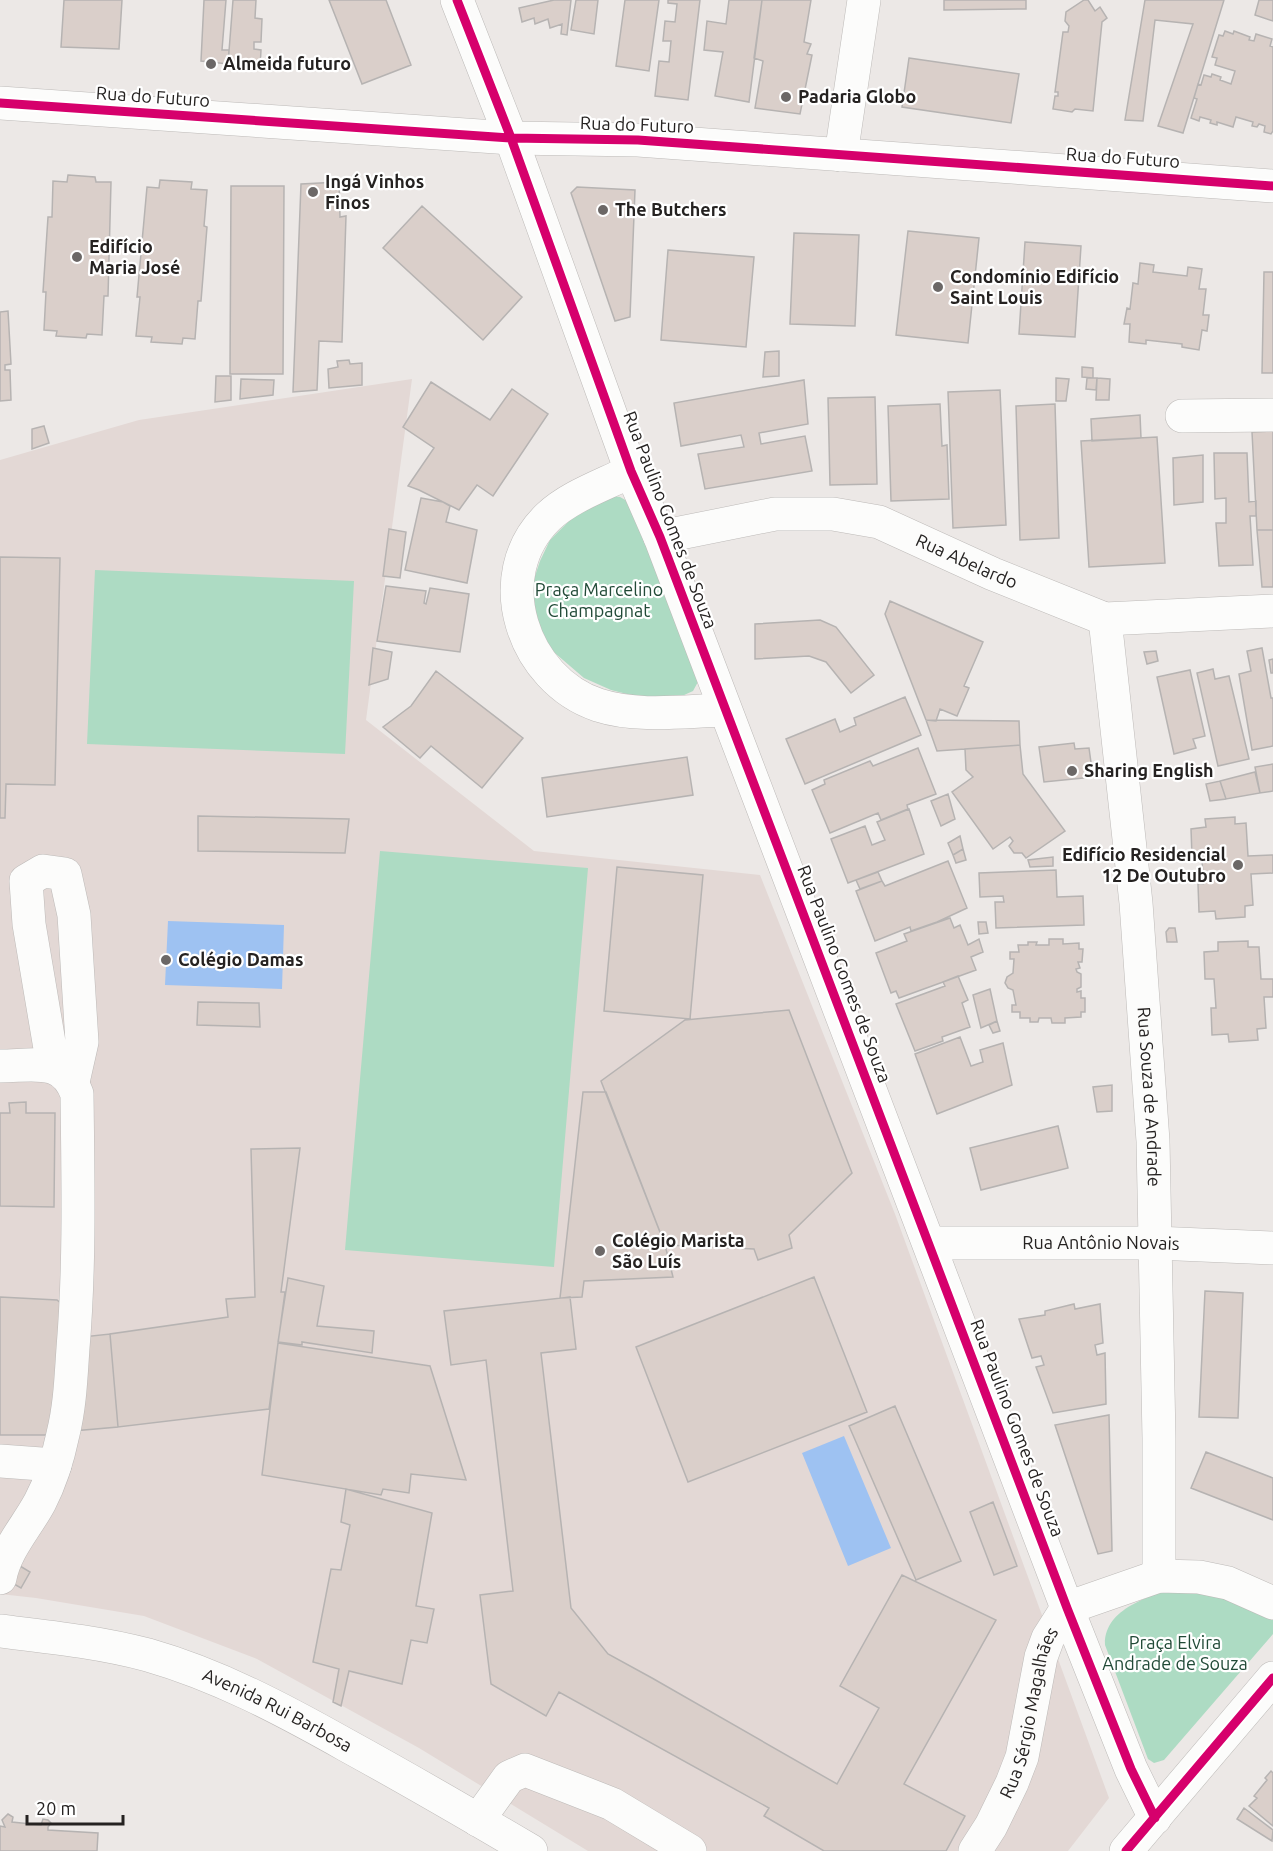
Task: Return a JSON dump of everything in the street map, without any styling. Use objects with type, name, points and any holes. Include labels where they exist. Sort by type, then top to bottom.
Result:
[{"type":"street","name":"Rua Paulino Gomes de Souza","points":[[457,0],[511,138],[631,471],[660,537],[1067,1608],[1131,1769],[1155,1818]]},
{"type":"street","points":[[841,155],[864,0]]},
{"type":"street","name":"Rua do Futuro","points":[[0,103],[511,138],[638,140],[1273,186]]},
{"type":"street","points":[[1182,416],[1273,415]]},
{"type":"street","points":[[631,471],[570,501],[548,517],[532,539],[521,565],[516,586],[519,616],[531,649],[550,673],[576,696],[599,706],[622,711],[725,710]]},
{"type":"street","name":"Rua Abelardo","points":[[660,537],[775,514],[833,514],[879,522],[993,574],[1105,619],[1273,611]]},
{"type":"street","name":"Rua Souza de Andrade","points":[[1105,619],[1136,903],[1153,1141],[1159,1438],[1159,1576]]},
{"type":"street","points":[[3,1560],[40,1502],[51,1479],[64,1431],[76,1320],[78,1094],[63,1074],[29,924],[26,881],[43,871],[65,874],[74,915],[82,1042],[63,1074]]},
{"type":"street","points":[[0,1066],[63,1074]]},
{"type":"street","name":"Rua Antônio Novais","points":[[930,1243],[1155,1243],[1273,1248]]},
{"type":"street","points":[[0,1461],[55,1465]]},
{"type":"street","name":"Rua Sérgio Magalhães","points":[[975,1851],[992,1826],[1022,1757],[1041,1657],[1048,1638],[1067,1608],[1159,1576],[1199,1577],[1228,1583],[1273,1603]]},
{"type":"street","name":"Avenida Rui Barbosa","points":[[0,1630],[92,1642],[149,1656],[230,1684],[315,1728],[531,1851]]},
{"type":"street","points":[[1126,1851],[1273,1678]]},
{"type":"street","points":[[478,1820],[509,1777],[525,1770],[612,1804],[690,1851]]},
{"type":"shaded area","name":"Colégio Marista São Luís","points":[[412,379],[366,720],[534,851],[760,875],[895,1214],[1109,1798],[1068,1851],[588,1851],[419,1748],[257,1659],[144,1616],[0,1594],[0,460],[139,420]]},
{"type":"green space","name":"Praça Marcelino Champagnat","points":[[612,496],[629,502],[699,680],[693,691],[682,696],[635,696],[611,690],[584,678],[549,648],[531,604],[534,579],[550,540],[577,513]]},
{"type":"green space","points":[[95,570],[354,581],[345,754],[87,744]]},
{"type":"green space","points":[[380,851],[588,868],[554,1267],[345,1250]]},
{"type":"green space","name":"Praça Elvira Andrade de Souza","points":[[1177,1586],[1273,1612],[1273,1634],[1164,1760],[1154,1763],[1148,1759],[1105,1645],[1107,1632],[1120,1613],[1142,1600]]},
{"type":"water","points":[[168,921],[284,925],[282,989],[165,985]]},
{"type":"water","points":[[844,1436],[891,1548],[848,1566],[802,1453]]},
{"type":"building","points":[[64,0],[122,0],[119,49],[61,47]]},
{"type":"building","points":[[204,0],[226,0],[222,50],[229,50],[228,64],[201,61]]},
{"type":"building","points":[[233,0],[256,0],[255,18],[262,19],[261,42],[254,42],[254,49],[261,50],[260,68],[228,64]]},
{"type":"building","points":[[329,0],[386,0],[411,65],[362,84]]},
{"type":"building","points":[[554,0],[571,0],[567,35],[561,34],[562,24],[550,28],[548,19],[535,24],[534,18],[522,22],[519,8]]},
{"type":"building","points":[[576,0],[598,0],[594,34],[571,30]]},
{"type":"building","points":[[625,0],[659,0],[649,71],[616,66]]},
{"type":"building","points":[[668,0],[700,0],[688,100],[655,96],[659,61],[669,62],[671,41],[663,41],[665,21],[675,22],[677,4],[668,3]]},
{"type":"building","points":[[729,0],[762,0],[749,102],[715,96],[723,52],[704,50],[707,21],[726,24]]},
{"type":"building","points":[[762,0],[811,0],[804,42],[811,44],[807,54],[812,55],[800,114],[755,108],[763,61],[754,58]]},
{"type":"building","points":[[944,0],[1026,0],[1026,9],[944,10]]},
{"type":"building","points":[[1084,0],[1088,0],[1095,11],[1100,7],[1107,18],[1102,22],[1093,111],[1075,109],[1072,112],[1053,109],[1055,96],[1058,96],[1058,92],[1055,92],[1063,32],[1068,32],[1069,26],[1065,21],[1066,12]]},
{"type":"building","points":[[1145,0],[1224,0],[1183,133],[1158,126],[1193,24],[1155,20],[1143,121],[1125,120]]},
{"type":"building","points":[[1259,0],[1273,0],[1273,21],[1255,15]]},
{"type":"building","points":[[1225,31],[1233,34],[1234,31],[1254,41],[1256,34],[1272,39],[1270,46],[1273,47],[1273,131],[1271,134],[1264,132],[1265,126],[1259,124],[1257,127],[1252,126],[1253,122],[1236,117],[1233,127],[1217,122],[1217,125],[1210,123],[1211,120],[1200,117],[1199,121],[1191,118],[1197,99],[1194,98],[1198,84],[1201,85],[1204,75],[1211,77],[1212,74],[1221,77],[1220,80],[1231,84],[1235,71],[1215,65],[1217,58],[1212,57],[1219,35],[1223,36]]},
{"type":"building","points":[[909,58],[1019,74],[1011,123],[902,107]]},
{"type":"building","name":"Edifício Maria José","points":[[68,175],[95,177],[96,182],[111,182],[108,296],[104,296],[102,335],[87,334],[86,338],[56,336],[57,331],[44,330],[46,292],[43,292],[48,217],[52,217],[53,181],[67,182]]},
{"type":"building","points":[[160,180],[192,182],[191,189],[207,190],[204,226],[207,227],[201,301],[198,301],[195,339],[183,338],[182,344],[151,342],[152,337],[136,336],[140,297],[137,297],[147,187],[159,188]]},
{"type":"building","points":[[339,182],[340,217],[346,216],[342,342],[319,341],[317,390],[293,392],[301,184]]},
{"type":"building","points":[[231,186],[284,186],[283,374],[230,374]]},
{"type":"building","points":[[577,187],[635,190],[630,317],[615,321],[571,193]]},
{"type":"building","points":[[422,206],[522,297],[483,340],[383,248]]},
{"type":"building","name":"Condomínio Edifício Saint Louis","points":[[908,231],[979,238],[968,343],[896,335]]},
{"type":"building","points":[[794,233],[859,235],[855,326],[790,324]]},
{"type":"building","points":[[1025,242],[1081,246],[1075,337],[1019,334]]},
{"type":"building","points":[[668,250],[754,257],[746,347],[661,340]]},
{"type":"building","points":[[1140,263],[1154,265],[1153,272],[1187,276],[1188,267],[1202,269],[1199,289],[1206,289],[1203,315],[1209,315],[1207,331],[1202,330],[1199,350],[1182,347],[1182,344],[1146,340],[1146,344],[1129,342],[1130,324],[1124,324],[1127,308],[1130,309],[1133,283],[1138,284]]},
{"type":"building","points":[[1264,272],[1273,272],[1273,373],[1262,373]]},
{"type":"building","points":[[8,311],[11,364],[5,365],[5,370],[10,370],[11,400],[0,401],[0,312]]},
{"type":"building","points":[[779,351],[779,376],[763,377],[765,352]]},
{"type":"building","points":[[349,360],[350,364],[362,363],[362,385],[329,388],[328,369],[338,367],[337,361]]},
{"type":"building","points":[[1082,367],[1093,368],[1093,378],[1082,377]]},
{"type":"building","points":[[216,376],[231,376],[231,400],[215,402]]},
{"type":"building","points":[[1056,378],[1069,379],[1066,401],[1056,401]]},
{"type":"building","points":[[1087,378],[1097,378],[1096,390],[1086,389]]},
{"type":"building","points":[[1097,378],[1110,379],[1109,400],[1096,400]]},
{"type":"building","points":[[241,379],[274,380],[273,395],[240,399]]},
{"type":"building","points":[[804,380],[808,424],[759,433],[761,444],[805,436],[812,471],[705,489],[698,454],[744,447],[741,435],[681,446],[674,403]]},
{"type":"building","points":[[431,382],[490,420],[512,389],[548,414],[493,496],[477,485],[459,510],[408,486],[434,448],[403,427]]},
{"type":"building","points":[[1000,390],[1006,525],[953,528],[948,392]]},
{"type":"building","points":[[875,397],[877,484],[830,485],[828,398]]},
{"type":"building","points":[[940,404],[942,446],[947,445],[949,499],[891,501],[888,406]]},
{"type":"building","points":[[1055,404],[1059,538],[1020,540],[1016,406]]},
{"type":"building","points":[[1140,415],[1141,438],[1092,441],[1091,419]]},
{"type":"building","points":[[44,426],[49,443],[32,449],[32,429]]},
{"type":"building","points":[[1273,431],[1273,530],[1257,530],[1252,432]]},
{"type":"building","points":[[1157,437],[1165,563],[1089,567],[1081,441]]},
{"type":"building","points":[[1214,453],[1247,453],[1249,502],[1256,501],[1256,516],[1250,516],[1253,565],[1219,566],[1216,523],[1226,523],[1226,498],[1215,499]]},
{"type":"building","points":[[1203,455],[1203,502],[1174,505],[1173,458]]},
{"type":"building","points":[[421,498],[443,502],[450,506],[446,522],[477,530],[467,583],[405,570]]},
{"type":"building","points":[[389,529],[406,532],[400,578],[383,576]]},
{"type":"building","points":[[1257,530],[1273,530],[1273,587],[1262,587]]},
{"type":"building","points":[[0,557],[60,558],[55,785],[6,784],[5,818],[0,818]]},
{"type":"building","points":[[386,586],[426,591],[424,603],[426,604],[430,588],[469,594],[460,652],[377,641]]},
{"type":"building","points":[[890,601],[983,642],[964,686],[969,688],[957,716],[940,709],[936,721],[926,720],[885,614]]},
{"type":"building","points":[[820,620],[836,627],[874,675],[851,693],[826,662],[809,656],[755,659],[755,624]]},
{"type":"building","points":[[373,648],[392,652],[388,679],[369,685]]},
{"type":"building","points":[[1262,648],[1271,698],[1273,698],[1273,746],[1252,750],[1239,674],[1251,671],[1247,651]]},
{"type":"building","points":[[1156,651],[1158,661],[1147,664],[1144,652]]},
{"type":"building","points":[[1273,659],[1273,673],[1271,673],[1269,660]]},
{"type":"building","points":[[1213,669],[1215,679],[1229,676],[1249,759],[1218,766],[1197,673]]},
{"type":"building","points":[[1190,670],[1205,736],[1193,739],[1196,748],[1174,754],[1157,677]]},
{"type":"building","points":[[436,671],[523,738],[482,788],[431,746],[420,758],[383,727],[411,706]]},
{"type":"building","points":[[905,697],[921,735],[805,784],[786,739],[835,719],[840,732],[856,725],[854,718]]},
{"type":"building","points":[[926,720],[1019,721],[1020,745],[937,751]]},
{"type":"building","points":[[1074,743],[1075,749],[1089,748],[1093,777],[1044,782],[1039,747]]},
{"type":"building","points":[[1020,745],[1023,774],[1065,831],[1026,858],[1022,853],[1014,853],[1009,846],[1013,841],[1010,837],[993,849],[952,792],[973,777],[966,770],[965,749]]},
{"type":"building","points":[[918,748],[936,794],[907,805],[908,809],[881,820],[878,813],[830,833],[812,790],[825,784],[824,780],[870,761],[873,766]]},
{"type":"building","points":[[687,757],[693,795],[547,817],[542,778]]},
{"type":"building","points":[[1273,764],[1273,791],[1260,793],[1255,767]]},
{"type":"building","points":[[1255,772],[1260,793],[1226,799],[1220,781]]},
{"type":"building","points":[[1220,781],[1226,799],[1210,801],[1206,784]]},
{"type":"building","points":[[948,794],[955,819],[941,826],[931,801]]},
{"type":"building","points":[[909,809],[924,854],[848,883],[831,839],[865,826],[872,845],[885,840],[877,822]]},
{"type":"building","points":[[198,816],[349,819],[345,853],[198,851]]},
{"type":"building","name":"Edifício Residencial 12 De Outubro","points":[[1235,817],[1235,824],[1246,823],[1248,856],[1273,855],[1273,873],[1251,874],[1253,905],[1245,906],[1245,917],[1216,919],[1215,911],[1199,912],[1198,884],[1203,884],[1202,856],[1192,856],[1191,829],[1206,827],[1205,819]]},
{"type":"building","points":[[960,836],[963,849],[953,855],[948,843]]},
{"type":"building","points":[[963,849],[966,860],[956,863],[953,855]]},
{"type":"building","points":[[1053,857],[1053,866],[1030,867],[1028,860]]},
{"type":"building","points":[[948,861],[967,908],[937,922],[911,931],[910,927],[875,941],[856,891],[882,881],[885,886]]},
{"type":"building","points":[[617,867],[703,875],[690,1019],[604,1011]]},
{"type":"building","points":[[1056,870],[1057,897],[1083,896],[1084,925],[996,928],[995,902],[1004,902],[1003,896],[980,897],[979,873]]},
{"type":"building","points":[[878,872],[882,881],[860,889],[856,880]]},
{"type":"building","points":[[950,918],[954,928],[960,925],[968,945],[979,939],[983,952],[971,957],[976,970],[899,998],[896,991],[891,993],[876,953],[907,941],[904,934]]},
{"type":"building","points":[[978,922],[986,922],[988,933],[979,934]]},
{"type":"building","points":[[1169,928],[1175,928],[1177,942],[1167,942],[1166,932]]},
{"type":"building","points":[[1049,939],[1063,939],[1063,944],[1079,943],[1079,949],[1083,949],[1082,962],[1078,962],[1080,968],[1076,969],[1081,974],[1081,987],[1077,989],[1077,992],[1081,991],[1081,998],[1085,998],[1085,1012],[1081,1012],[1081,1017],[1065,1018],[1065,1023],[1052,1023],[1051,1018],[1039,1018],[1038,1022],[1030,1022],[1030,1018],[1020,1018],[1020,1012],[1012,1012],[1012,1005],[1016,1005],[1013,990],[1005,983],[1007,977],[1013,973],[1014,959],[1010,959],[1010,952],[1019,952],[1018,945],[1028,945],[1028,942],[1037,942],[1036,945],[1049,945]]},
{"type":"building","points":[[1248,941],[1248,947],[1259,947],[1261,979],[1273,979],[1273,997],[1264,997],[1266,1028],[1257,1029],[1258,1040],[1229,1042],[1228,1034],[1212,1035],[1211,1008],[1216,1008],[1214,979],[1205,979],[1204,952],[1218,951],[1218,942]]},
{"type":"building","points":[[958,976],[968,1000],[962,1003],[970,1027],[942,1037],[943,1041],[915,1051],[896,1004],[945,986],[943,982]]},
{"type":"building","points":[[990,989],[997,1021],[981,1028],[973,995]]},
{"type":"building","points":[[198,1002],[259,1003],[260,1027],[197,1025]]},
{"type":"building","points":[[789,1010],[852,1173],[789,1235],[792,1248],[758,1260],[754,1249],[665,1245],[601,1081],[685,1020]]},
{"type":"building","points":[[997,1021],[1000,1031],[993,1033],[989,1025]]},
{"type":"building","points":[[960,1037],[971,1066],[983,1062],[980,1050],[1003,1043],[1012,1085],[937,1114],[915,1054]]},
{"type":"building","points":[[1112,1085],[1112,1111],[1097,1112],[1093,1087]]},
{"type":"building","points":[[583,1092],[606,1092],[665,1245],[673,1277],[584,1281],[582,1297],[560,1298]]},
{"type":"building","points":[[26,1102],[26,1113],[55,1113],[54,1207],[0,1206],[0,1113],[10,1113],[9,1103]]},
{"type":"building","points":[[1058,1126],[1068,1168],[981,1190],[970,1148]]},
{"type":"building","points":[[300,1148],[281,1292],[285,1292],[269,1409],[118,1427],[110,1334],[228,1317],[226,1299],[255,1297],[251,1149]]},
{"type":"building","points":[[814,1277],[867,1412],[688,1482],[636,1347]]},
{"type":"building","points":[[288,1278],[324,1286],[317,1326],[374,1331],[372,1353],[302,1342],[302,1345],[278,1342]]},
{"type":"building","points":[[1205,1291],[1243,1293],[1238,1418],[1199,1417]]},
{"type":"building","points":[[0,1297],[57,1300],[63,1305],[64,1339],[110,1334],[118,1427],[50,1433],[50,1435],[0,1435]]},
{"type":"building","points":[[570,1297],[576,1349],[541,1353],[571,1608],[608,1654],[837,1784],[879,1708],[840,1686],[902,1575],[996,1620],[904,1784],[965,1816],[946,1851],[824,1851],[764,1816],[769,1808],[559,1692],[546,1716],[491,1684],[480,1595],[513,1591],[486,1360],[451,1365],[444,1311]]},
{"type":"building","points":[[1074,1304],[1075,1309],[1100,1304],[1103,1343],[1095,1345],[1097,1355],[1105,1353],[1106,1404],[1053,1413],[1036,1367],[1044,1365],[1041,1356],[1032,1358],[1019,1319],[1045,1315],[1045,1311]]},
{"type":"building","points":[[278,1343],[430,1366],[466,1480],[411,1474],[409,1493],[383,1489],[381,1495],[262,1475]]},
{"type":"building","points":[[895,1406],[961,1561],[916,1580],[849,1426]]},
{"type":"building","points":[[1109,1415],[1112,1551],[1098,1554],[1055,1425]]},
{"type":"building","points":[[1206,1452],[1273,1478],[1273,1520],[1191,1488]]},
{"type":"building","points":[[346,1489],[432,1513],[416,1606],[434,1609],[427,1643],[411,1640],[402,1684],[349,1671],[341,1706],[333,1702],[339,1669],[313,1662],[331,1569],[341,1570],[350,1525],[341,1522]]},
{"type":"building","points":[[993,1502],[1017,1566],[994,1575],[970,1512]]},
{"type":"building","points":[[15,1563],[30,1572],[21,1588],[5,1579]]},
{"type":"building","points":[[1271,1771],[1273,1773],[1273,1826],[1249,1806],[1257,1798],[1254,1796]]},
{"type":"building","points":[[1244,1808],[1273,1830],[1272,1841],[1237,1819]]},
{"type":"building","points":[[8,1814],[13,1817],[12,1822],[41,1825],[43,1819],[48,1820],[51,1823],[48,1830],[98,1833],[97,1851],[0,1851],[0,1826],[5,1827],[2,1820]]},
{"type":"cycle path","points":[[457,0],[511,138],[631,471],[660,537],[1067,1608],[1131,1769],[1155,1818]]},
{"type":"cycle path","points":[[0,103],[511,138],[638,140],[1273,186]]},
{"type":"cycle path","points":[[1126,1851],[1273,1678]]},
{"type":"place","name":"Almeida futuro","points":[[211,64]]},
{"type":"place","name":"Padaria Globo","points":[[786,97]]},
{"type":"place","name":"Ingá Vinhos Finos","points":[[313,192]]},
{"type":"place","name":"The Butchers","points":[[603,210]]},
{"type":"place","name":"Edifício Maria José","points":[[77,257]]},
{"type":"place","name":"Condomínio Edifício Saint Louis","points":[[938,287]]},
{"type":"place","name":"Sharing English","points":[[1072,771]]},
{"type":"place","name":"Edifício Residencial 12 De Outubro","points":[[1238,865]]},
{"type":"place","name":"Colégio Damas","points":[[166,960]]},
{"type":"place","name":"Colégio Marista São Luís","points":[[600,1251]]}]
